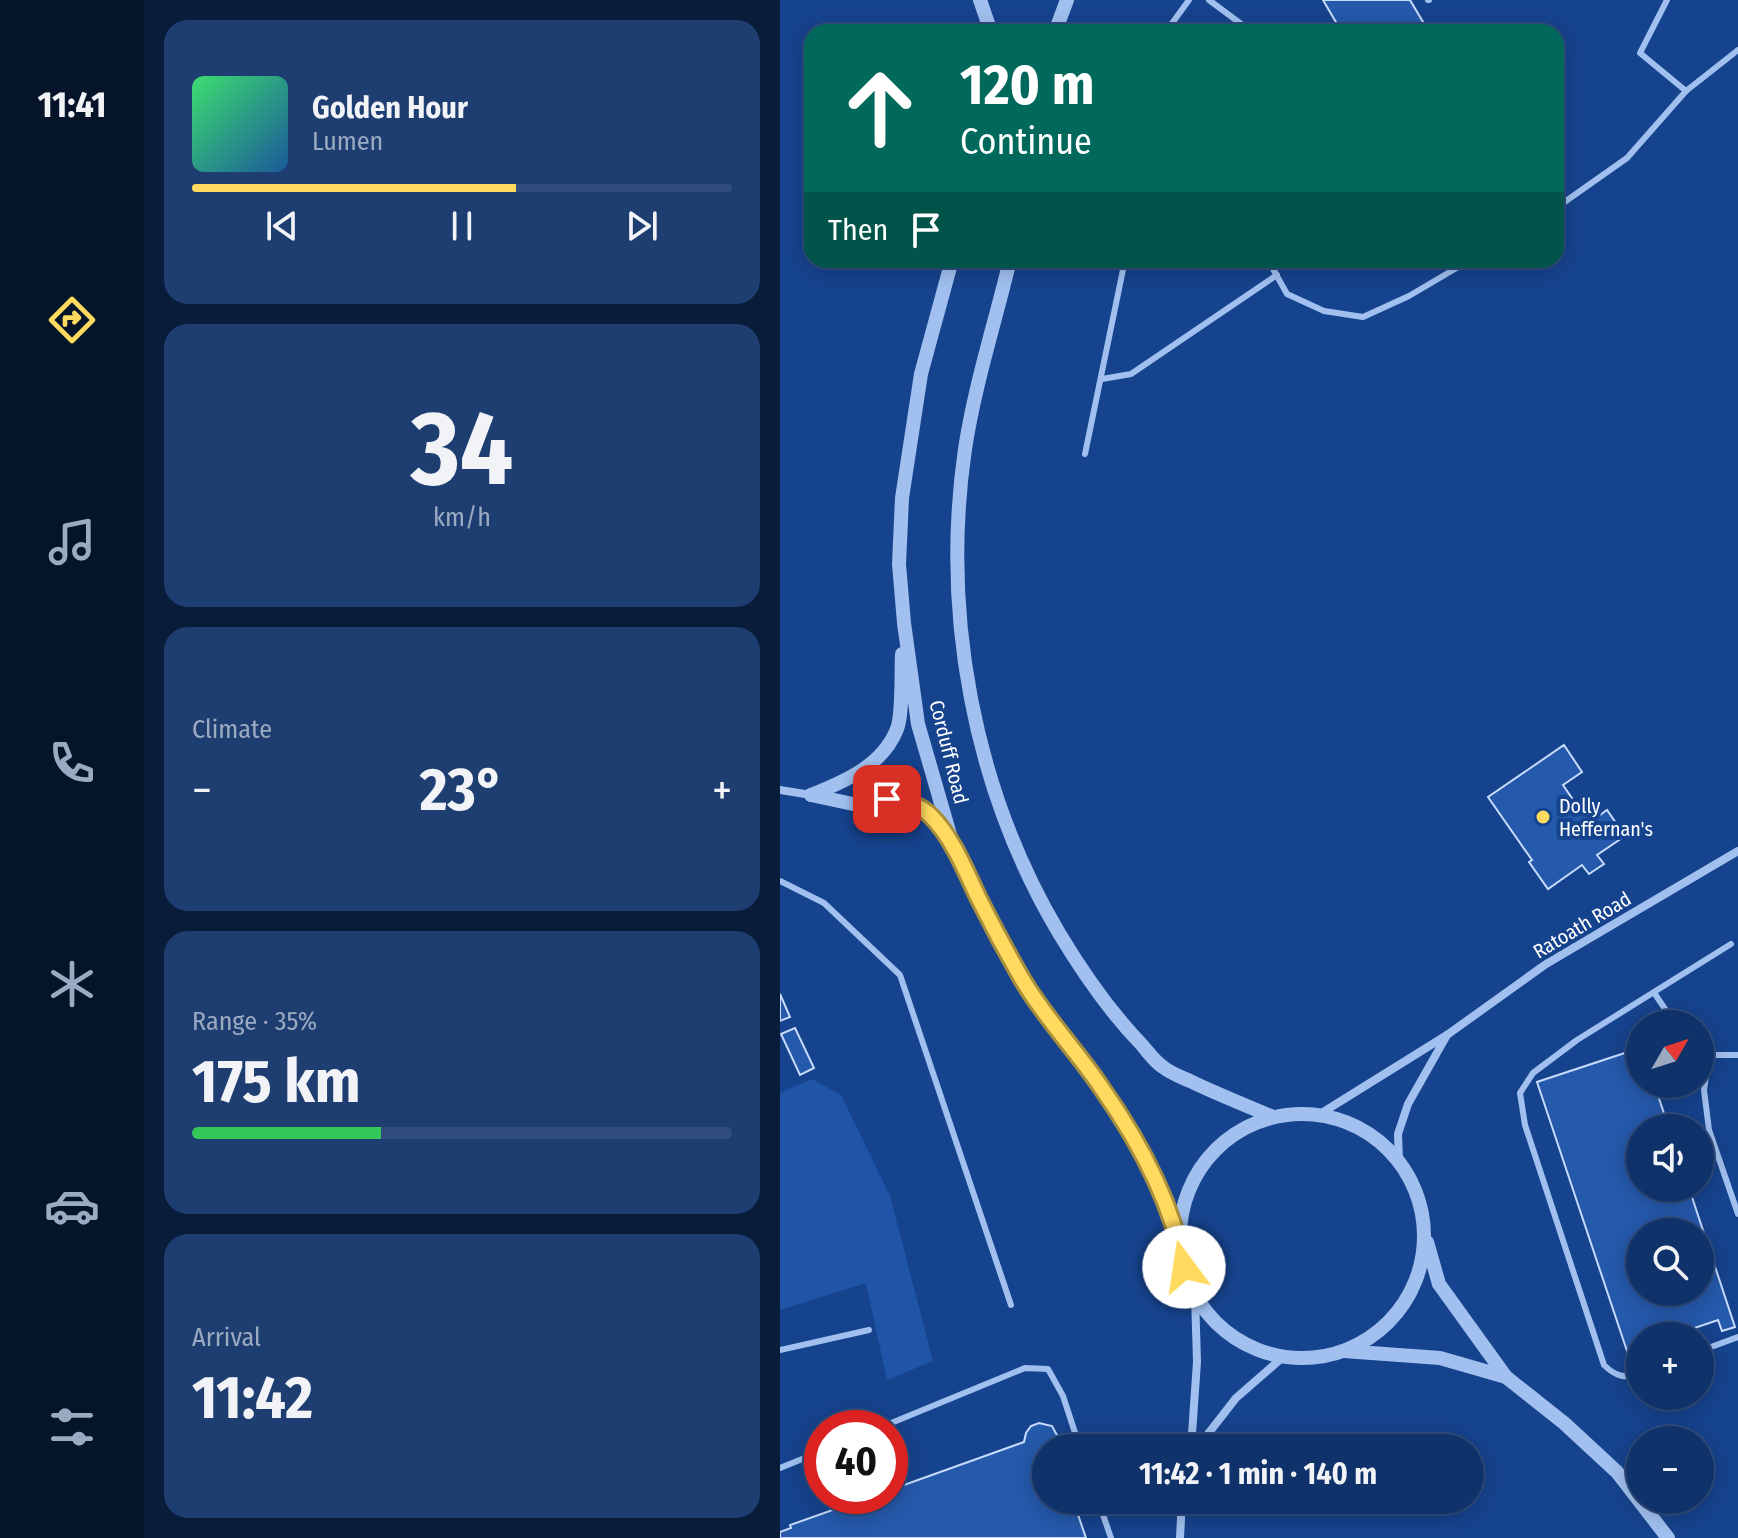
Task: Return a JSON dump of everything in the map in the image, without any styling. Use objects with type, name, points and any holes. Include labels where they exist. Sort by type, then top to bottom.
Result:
[{"type":"street","points":[[980,0],[988,24]]},
{"type":"street","points":[[1058,24],[1067,0]]},
{"type":"street","name":"Corduff Road","points":[[950,268],[921,374],[902,498],[899,564],[918,724],[953,845],[997,936],[1033,998],[1100,1086],[1136,1141],[1159,1186],[1180,1244]]},
{"type":"street","name":"Corduff Road","points":[[1008,268],[978,377],[965,450],[958,520],[965,665],[981,745],[1009,831],[1037,896],[1078,965],[1125,1027],[1163,1068],[1273,1117]]},
{"type":"street","points":[[811,795],[834,786],[880,759],[898,726],[904,623]]},
{"type":"street","points":[[780,790],[853,804],[887,799],[915,804],[932,816],[953,845]]},
{"type":"street","name":"Ratoath Road","points":[[1320,1114],[1447,1035],[1546,964],[1738,851]]},
{"type":"street","name":"Ratoath Road","points":[[1399,1161],[1398,1134],[1408,1104],[1447,1035]]},
{"type":"street","points":[[1425,1234],[1423,1259],[1405,1302],[1384,1328],[1344,1351],[1315,1358],[1283,1357],[1246,1345],[1217,1323],[1195,1295],[1184,1267],[1180,1244],[1182,1210],[1198,1172],[1215,1149],[1242,1129],[1273,1117],[1299,1113],[1320,1114],[1366,1131],[1399,1161],[1419,1198],[1439,1284],[1506,1377],[1564,1423],[1617,1472],[1668,1538]]},
{"type":"street","points":[[1194,1434],[1195,1295]]},
{"type":"street","points":[[1344,1351],[1440,1358],[1506,1377]]},
{"type":"street","points":[[1206,1434],[1236,1398],[1283,1357]]},
{"type":"street","points":[[1180,1538],[1181,1514]]},
{"type":"lane","points":[[1171,24],[1189,0]]},
{"type":"lane","points":[[1209,0],[1241,24]]},
{"type":"lane","points":[[1667,0],[1640,53],[1686,91]]},
{"type":"lane","points":[[1564,202],[1627,158],[1686,91],[1738,50]]},
{"type":"lane","points":[[1085,454],[1123,268]]},
{"type":"lane","points":[[1273,268],[1287,294],[1324,311],[1363,317],[1409,296],[1456,268]]},
{"type":"lane","points":[[1102,379],[1131,374],[1277,275]]},
{"type":"lane","points":[[780,881],[824,903],[900,975],[1011,1305]]},
{"type":"lane","points":[[1626,1376],[1613,1374],[1604,1365],[1525,1125],[1520,1093],[1533,1073],[1577,1040],[1731,944]]},
{"type":"lane","points":[[1655,994],[1666,1010]]},
{"type":"lane","points":[[1714,1055],[1738,1055]]},
{"type":"lane","points":[[1705,1098],[1709,1130],[1738,1214]]},
{"type":"lane","points":[[780,1350],[869,1330]]},
{"type":"lane","points":[[1714,1346],[1738,1337]]},
{"type":"lane","points":[[908,1416],[1025,1368],[1048,1369],[1063,1396],[1075,1434]]},
{"type":"lane","points":[[780,1468],[804,1458]]},
{"type":"lane","points":[[1103,1514],[1111,1538]]},
{"type":"shaded area","points":[[812,1079],[841,1095],[890,1196],[933,1361],[887,1380],[866,1283],[780,1310],[780,1093]]},
{"type":"building","points":[[1323,0],[1410,0],[1424,24],[1337,24]]},
{"type":"building","name":"Dolly Heffernan's","points":[[1564,745],[1582,772],[1563,785],[1589,823],[1607,810],[1625,836],[1597,855],[1604,864],[1589,874],[1582,865],[1548,889],[1529,862],[1532,860],[1488,797]]},
{"type":"building","points":[[780,994],[790,1017],[780,1021]]},
{"type":"building","points":[[795,1028],[814,1068],[800,1075],[781,1034]]},
{"type":"building","points":[[1626,1053],[1626,1098],[1659,1098],[1664,1114],[1626,1114],[1626,1202],[1694,1202],[1699,1218],[1626,1218],[1626,1306],[1714,1306],[1714,1264],[1735,1327],[1722,1331],[1718,1320],[1626,1322],[1626,1348],[1537,1082]]},
{"type":"building","points":[[1039,1423],[1052,1426],[1056,1434],[1032,1434],[1032,1514],[1078,1514],[1086,1538],[780,1538],[780,1532],[791,1528],[790,1525],[821,1514],[908,1514],[908,1484],[1024,1442],[1031,1426]]},
{"type":"place","name":"Dolly Heffernan's","points":[[1543,817]]},
{"type":"route","points":[[887,799],[915,804],[932,816],[953,845],[997,936],[1033,998],[1100,1086],[1136,1141],[1159,1186],[1180,1244],[1184,1267]]}]
